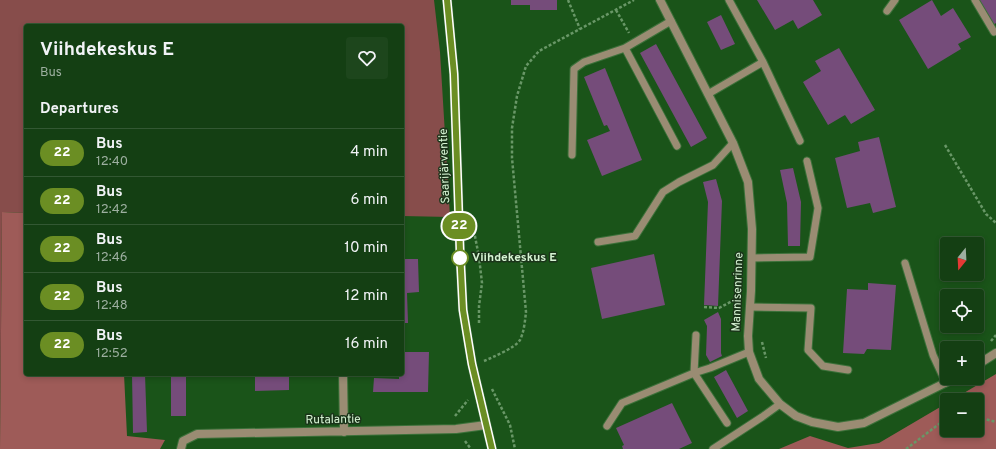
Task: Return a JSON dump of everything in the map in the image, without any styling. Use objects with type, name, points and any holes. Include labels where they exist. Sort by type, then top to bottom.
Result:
[{"type":"main road","name":"Saarijärventie","points":[[447,0],[454,74],[463,302],[472,364],[492,449]]},
{"type":"street","name":"Mannisenrinne","points":[[660,0],[733,143],[748,182],[752,229],[751,292],[748,336],[749,352],[759,379],[780,404],[796,416],[812,422],[838,427],[864,423],[942,385]]},
{"type":"street","points":[[984,361],[996,353]]},
{"type":"street","points":[[343,376],[344,432]]},
{"type":"street","name":"Rutalantie","points":[[182,445],[197,434],[456,429],[486,425]]},
{"type":"lane","points":[[729,0],[763,62],[800,141]]},
{"type":"lane","points":[[887,12],[894,0]]},
{"type":"lane","points":[[975,0],[994,32]]},
{"type":"lane","points":[[572,155],[574,69],[584,62],[625,48],[671,21]]},
{"type":"lane","points":[[625,48],[677,146]]},
{"type":"lane","points":[[708,94],[763,62]]},
{"type":"lane","points":[[598,242],[635,236],[663,192],[713,165],[733,143]]},
{"type":"lane","points":[[752,258],[810,257],[818,208],[807,161]]},
{"type":"lane","points":[[905,262],[934,355],[940,369]]},
{"type":"lane","points":[[750,307],[811,308],[808,350],[823,366],[848,370]]},
{"type":"lane","points":[[696,335],[694,373],[727,423]]},
{"type":"lane","points":[[607,426],[622,403],[749,352]]},
{"type":"lane","points":[[713,449],[780,404]]},
{"type":"path","points":[[568,0],[580,29]]},
{"type":"path","points":[[472,364],[509,349],[519,342],[524,330],[526,312],[512,158],[512,128],[517,96],[526,66],[539,51],[634,0]]},
{"type":"path","points":[[616,10],[635,42]]},
{"type":"path","points":[[945,145],[986,214],[996,223]]},
{"type":"path","points":[[472,221],[482,283],[479,306],[480,326]]},
{"type":"path","points":[[479,257],[520,255]]},
{"type":"path","points":[[704,307],[719,308],[751,292]]},
{"type":"path","points":[[484,353],[486,368]]},
{"type":"path","points":[[491,388],[510,425],[515,449]]},
{"type":"path","points":[[984,419],[996,422]]},
{"type":"path","points":[[906,449],[940,423]]},
{"type":"shaded area","points":[[0,0],[434,0],[440,52],[450,217],[404,216],[404,24],[24,24],[24,213],[2,212],[0,449]]},
{"type":"shaded area","points":[[2,212],[24,213],[24,376],[124,376],[127,436],[165,440],[160,449],[0,449]]},
{"type":"shaded area","points":[[996,374],[996,449],[779,449],[810,436],[848,448],[879,443],[940,407],[940,437],[984,437],[984,393],[964,393],[977,385],[984,385],[984,381]]},
{"type":"building","points":[[511,0],[557,0],[557,10],[530,10],[530,5],[511,5]]},
{"type":"building","points":[[757,0],[813,0],[822,15],[798,29],[793,20],[775,30]]},
{"type":"building","points":[[932,0],[941,16],[953,8],[971,37],[958,44],[961,49],[928,69],[899,20]]},
{"type":"building","points":[[979,0],[996,0],[996,23],[993,25]]},
{"type":"building","points":[[721,15],[735,44],[721,50],[707,22]]},
{"type":"building","points":[[656,44],[707,138],[691,147],[640,53]]},
{"type":"building","points":[[839,48],[875,110],[851,124],[845,115],[828,125],[803,82],[821,71],[815,61]]},
{"type":"building","points":[[605,68],[642,160],[602,176],[587,140],[610,131],[607,125],[604,126],[584,77]]},
{"type":"building","points":[[879,137],[896,207],[873,213],[870,203],[847,208],[835,158],[860,151],[858,142]]},
{"type":"building","points":[[793,168],[801,202],[800,246],[788,246],[787,203],[780,170]]},
{"type":"building","points":[[716,179],[722,201],[718,306],[704,305],[708,202],[703,182]]},
{"type":"building","points":[[654,254],[665,305],[602,319],[591,268]]},
{"type":"building","points":[[404,259],[418,259],[419,292],[407,293],[408,323],[404,323]]},
{"type":"building","points":[[868,283],[896,285],[891,350],[867,349],[864,354],[843,353],[847,289],[868,290]]},
{"type":"building","points":[[718,312],[721,319],[722,356],[710,362],[706,355],[707,326],[704,320]]},
{"type":"building","points":[[404,352],[429,352],[428,392],[373,392],[374,378],[399,379],[399,376],[404,376]]},
{"type":"building","points":[[726,370],[748,411],[737,418],[714,377]]},
{"type":"building","points":[[132,376],[145,376],[147,432],[133,433]]},
{"type":"building","points":[[171,376],[186,376],[186,416],[171,416]]},
{"type":"building","points":[[255,376],[289,376],[289,390],[255,391]]},
{"type":"building","points":[[672,403],[692,443],[679,449],[623,449],[622,446],[624,445],[616,428]]},
{"type":"bus line","name":"22","points":[[447,0],[454,74],[463,310],[472,364],[492,449]]},
{"type":"place","name":"Viihdekeskus E","points":[[460,258]]}]
